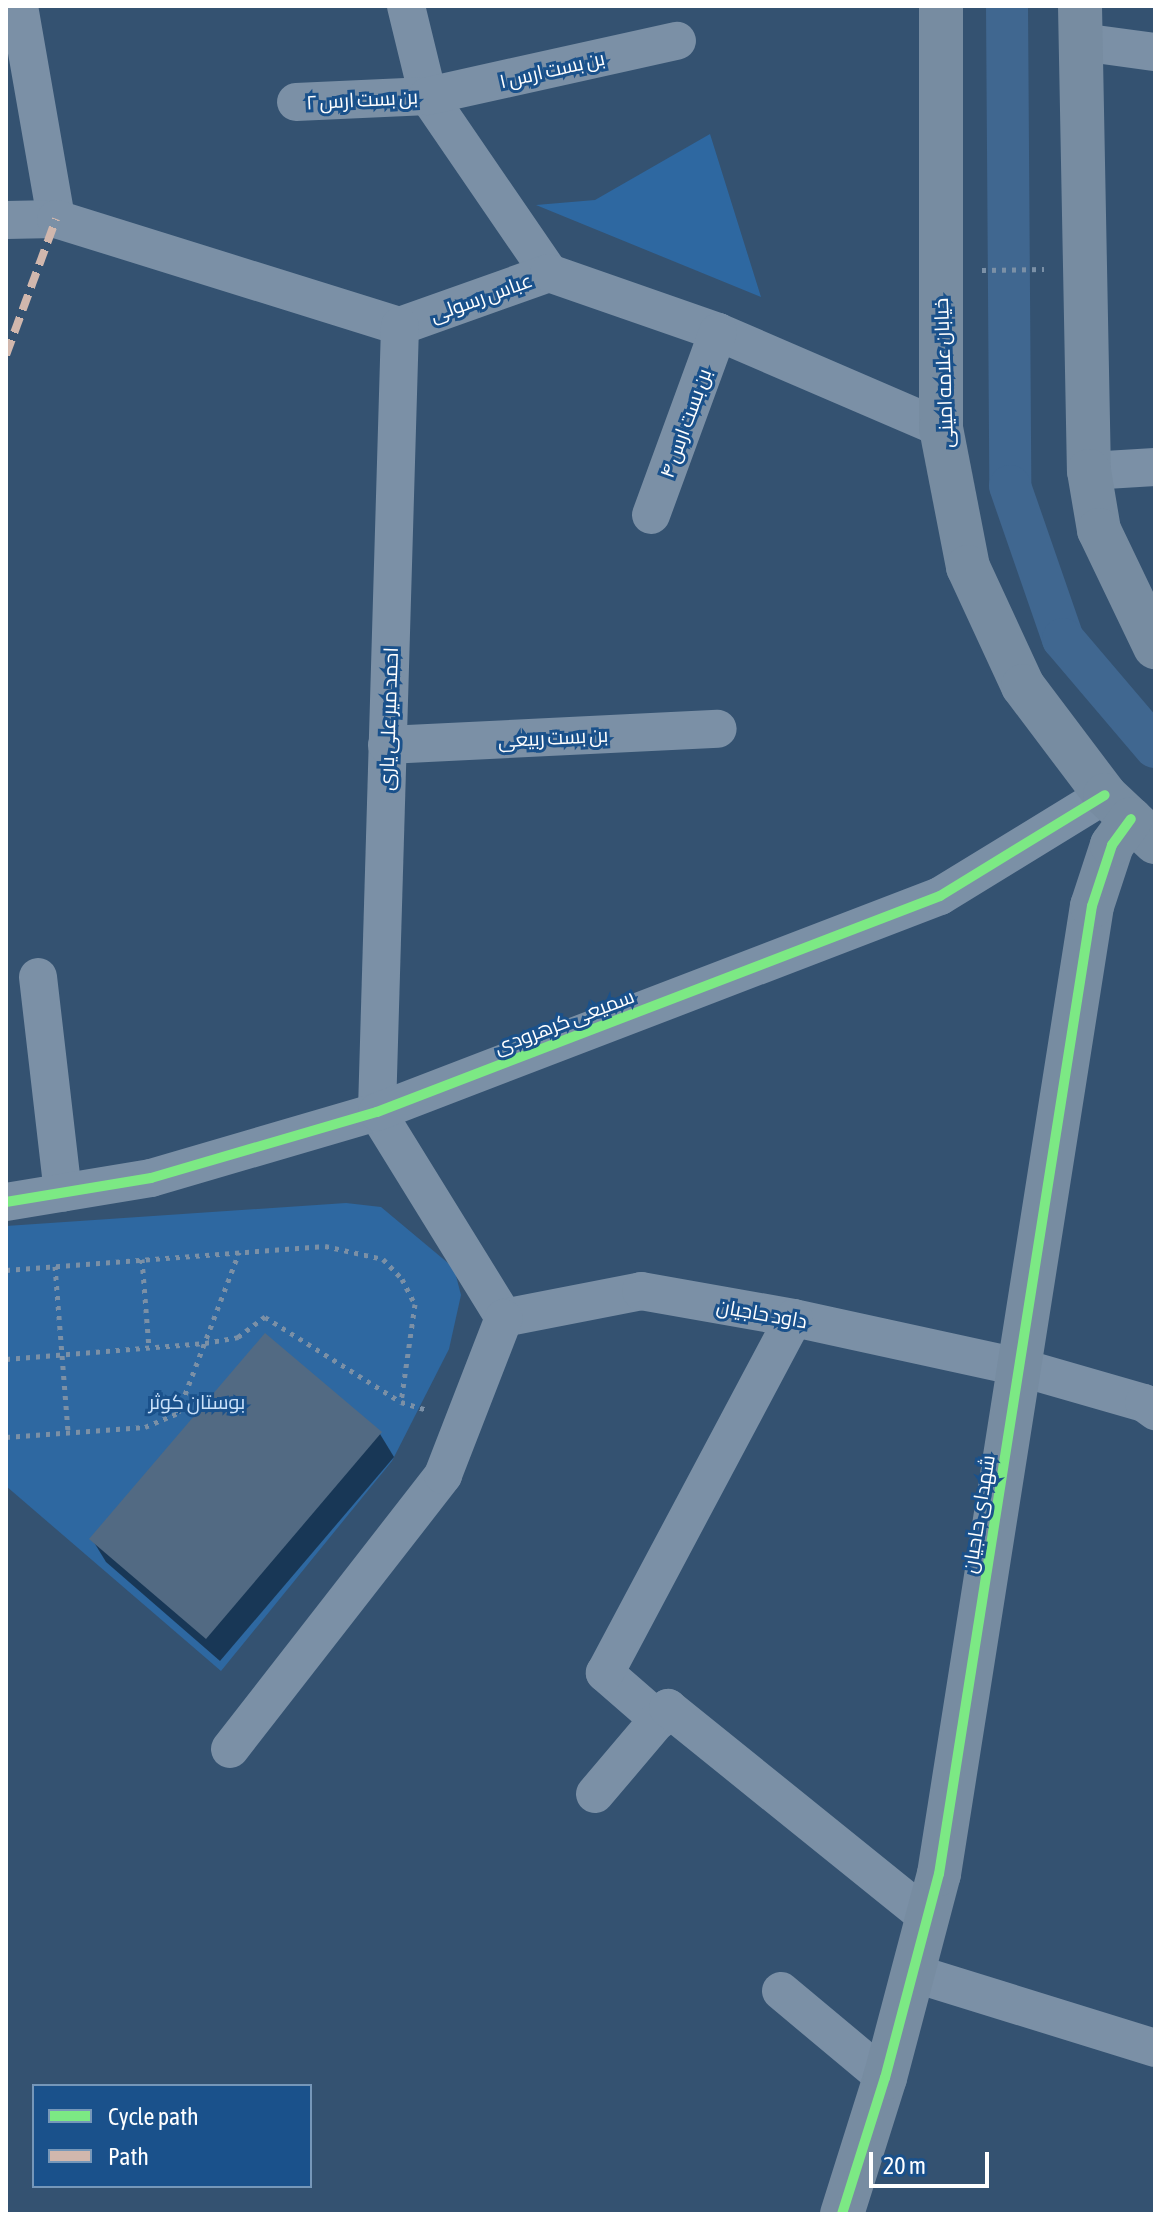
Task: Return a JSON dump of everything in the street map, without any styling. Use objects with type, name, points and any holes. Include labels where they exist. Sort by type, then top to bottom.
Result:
[{"type":"street","points":[[19,6],[56,219]]},
{"type":"street","points":[[406,6],[428,96],[549,273]]},
{"type":"street","name":"خیابان علامه امینی","points":[[941,6],[941,428],[968,567],[992,627],[1023,686],[1130,819]]},
{"type":"street","points":[[1155,52],[1080,24],[1089,471],[1099,530],[1155,647]]},
{"type":"street","name":"بن بست ارس ۱","points":[[428,96],[677,41]]},
{"type":"street","name":"بن بست ارس ۲","points":[[296,102],[428,96]]},
{"type":"street","points":[[6,220],[56,219],[400,326]]},
{"type":"street","name":"عباس رسولی","points":[[400,326],[549,273],[718,332],[941,428]]},
{"type":"street","name":"احمد میر علی یاری","points":[[377,1112],[400,326]]},
{"type":"street","name":"بن بست ارس ۴","points":[[651,515],[718,332]]},
{"type":"street","points":[[1089,471],[1155,467]]},
{"type":"street","name":"بن بست ربیعی","points":[[387,745],[718,729]]},
{"type":"street","name":"سمیعی کرهرودی","points":[[6,1202],[151,1178],[377,1112],[940,896],[1130,819]]},
{"type":"street","name":"شهدای حاجیان","points":[[842,2214],[885,2078],[939,1874],[1092,906],[1112,845],[1130,819]]},
{"type":"street","points":[[38,977],[63,1193]]},
{"type":"street","points":[[230,1749],[443,1475],[504,1318],[377,1112]]},
{"type":"street","name":"داود حاجیان","points":[[504,1318],[641,1291],[794,1318],[1019,1367],[1144,1403],[1155,1411]]},
{"type":"street","points":[[659,1720],[605,1673],[794,1318]]},
{"type":"street","points":[[595,1794],[668,1708],[928,1918]]},
{"type":"street","points":[[913,1973],[1155,2048]]},
{"type":"street","points":[[781,1991],[885,2078]]},
{"type":"path","points":[[975,270],[1040,269]]},
{"type":"path","points":[[6,1270],[325,1246],[383,1259],[402,1279],[415,1304],[401,1402],[265,1317],[238,1337],[205,1343],[6,1359]]},
{"type":"path","points":[[6,1437],[145,1427],[178,1413],[239,1252]]},
{"type":"path","points":[[142,1259],[149,1347]]},
{"type":"path","points":[[55,1266],[68,1433]]},
{"type":"green space","points":[[710,134],[761,297],[536,205],[595,200]]},
{"type":"green space","name":"بوستان کوثر","points":[[346,1203],[381,1207],[454,1268],[461,1295],[449,1349],[392,1461],[221,1671],[6,1486],[6,1226]]},
{"type":"building","points":[[265,1333],[382,1432],[206,1639],[89,1539]]},
{"type":"waterway","points":[[1007,6],[1010,486],[1063,639],[1155,747]]},
{"type":"marked path","points":[[6,355],[56,219]]},
{"type":"cycle path","points":[[6,1202],[151,1178],[377,1112],[940,896],[1105,795]]},
{"type":"cycle path","points":[[842,2214],[885,2078],[939,1874],[1092,906],[1112,845],[1131,819]]}]
